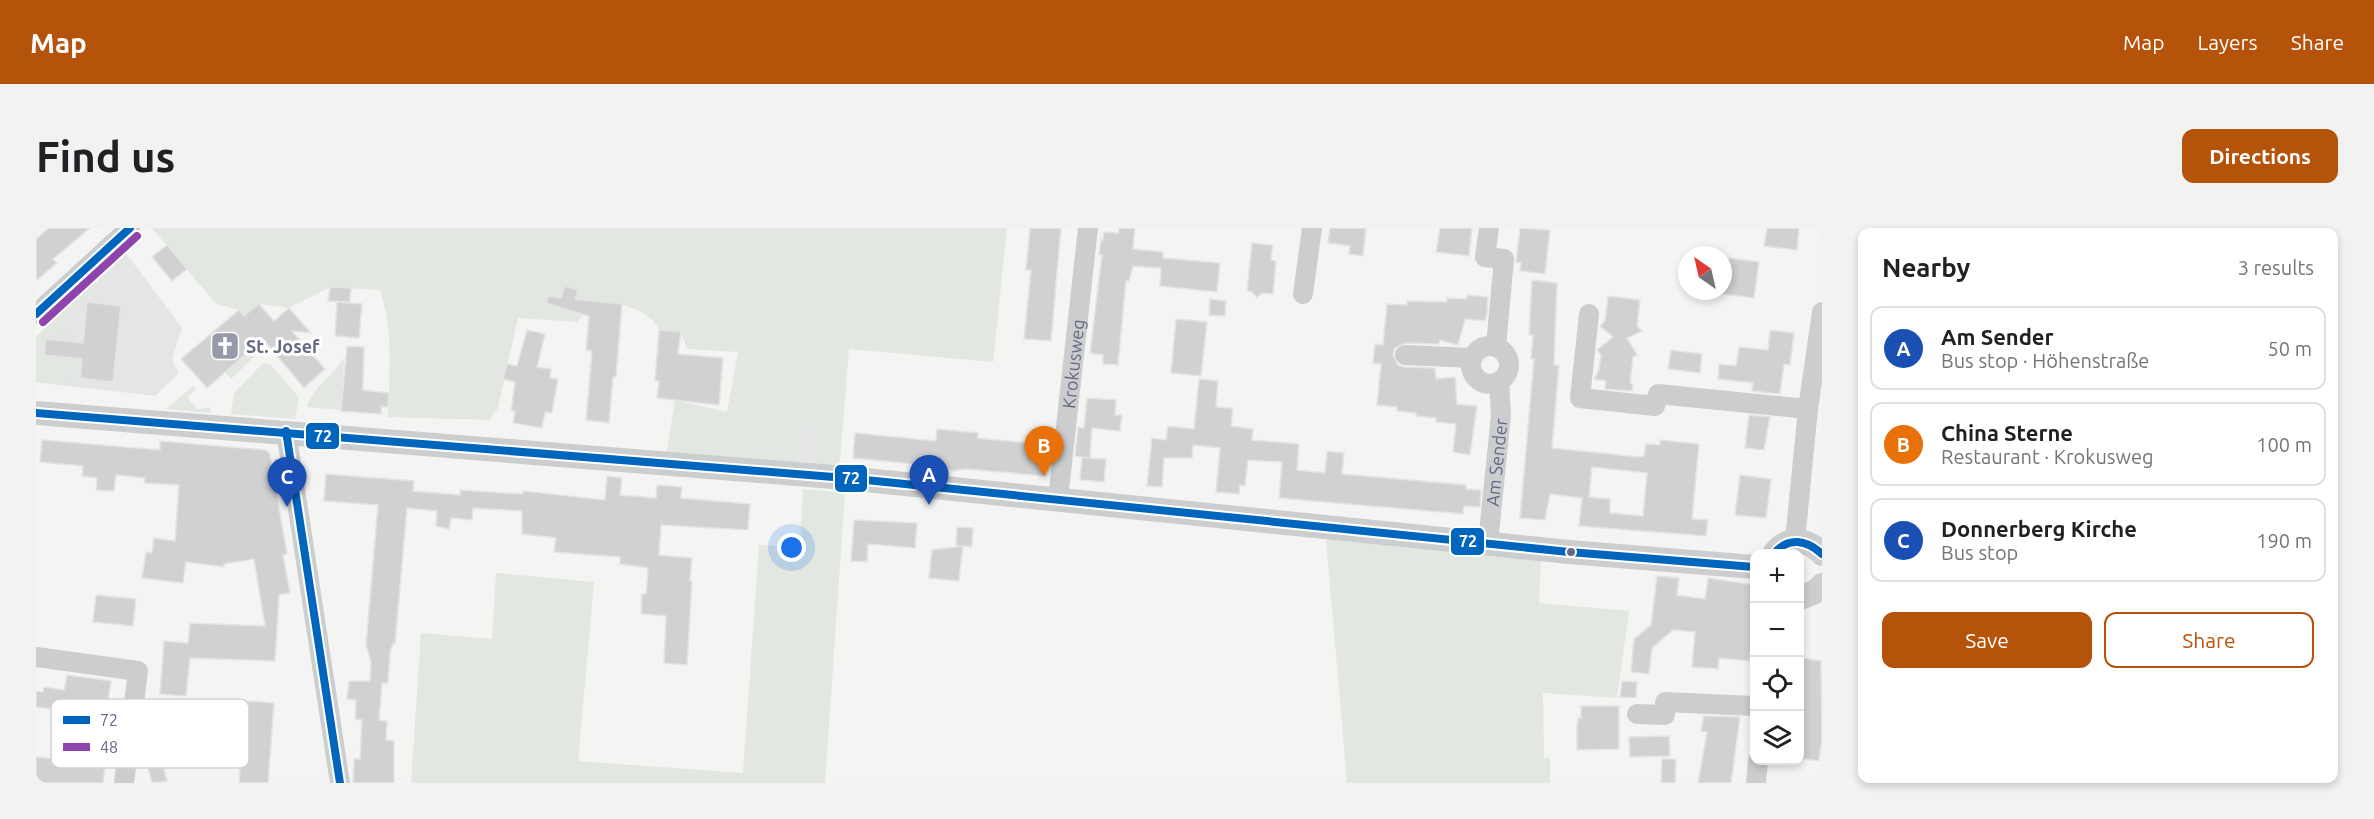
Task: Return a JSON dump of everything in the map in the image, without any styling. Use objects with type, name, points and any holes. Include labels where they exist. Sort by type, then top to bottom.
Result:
[{"type":"street","points":[[36,314],[130,228]]},
{"type":"street","name":"Krokusweg","points":[[1058,498],[1088,228]]},
{"type":"street","points":[[1303,294],[1312,228]]},
{"type":"street","points":[[1489,228],[1485,257],[1504,259],[1496,346],[1482,347],[1472,358],[1472,371],[1480,381],[1486,384],[1499,382]]},
{"type":"street","points":[[1795,540],[1808,409],[1822,312]]},
{"type":"street","points":[[1589,314],[1580,398],[1655,406],[1658,394],[1808,409]]},
{"type":"street","name":"Am Sender","points":[[1488,543],[1501,416],[1499,382],[1508,373],[1509,360],[1502,349],[1496,346]]},
{"type":"street","points":[[1405,355],[1472,358]]},
{"type":"street","points":[[36,413],[286,431],[1058,498],[1569,552],[1750,567]]},
{"type":"street","points":[[286,431],[340,783]]},
{"type":"street","points":[[1779,549],[1785,543],[1795,540],[1814,546],[1822,554]]},
{"type":"street","points":[[1804,596],[1815,592],[1822,585]]},
{"type":"street","points":[[36,657],[138,671],[134,699]]},
{"type":"street","points":[[1637,714],[1665,715],[1665,702],[1750,706]]},
{"type":"street","points":[[1756,783],[1758,765]]},
{"type":"street","points":[[124,783],[126,768]]},
{"type":"shaded area","points":[[152,228],[1007,228],[993,362],[849,349],[839,471],[666,456],[675,400],[727,412],[738,352],[687,349],[681,332],[683,324],[680,333],[659,330],[648,316],[623,305],[596,301],[577,322],[518,318],[498,408],[489,420],[388,417],[389,337],[380,290],[330,287],[289,308],[259,304],[244,316],[239,310],[216,304]],"holes":[[[815,426],[819,461],[800,464],[795,428]]]},
{"type":"shaded area","points":[[123,249],[182,328],[173,357],[173,363],[179,373],[155,396],[36,382],[36,337]]},
{"type":"shaded area","points":[[52,321],[78,343],[45,355],[75,358],[66,386],[36,382],[36,337]]},
{"type":"shaded area","points":[[263,339],[267,344],[231,379],[225,372]]},
{"type":"shaded area","points":[[344,358],[341,410],[307,407],[318,387]]},
{"type":"shaded area","points":[[263,363],[270,364],[299,397],[295,419],[231,414],[234,393]]},
{"type":"shaded area","points":[[193,386],[196,390],[187,397],[197,409],[210,407],[211,413],[166,409]]},
{"type":"shaded area","points":[[815,425],[819,461],[800,464],[795,428]]},
{"type":"shaded area","points":[[803,489],[845,493],[825,783],[411,783],[421,633],[492,639],[496,573],[594,582],[578,761],[743,773],[759,545],[800,547]]},
{"type":"shaded area","points":[[1326,539],[1541,561],[1539,603],[1629,611],[1617,698],[1543,693],[1544,758],[1550,758],[1550,783],[1347,783]]},
{"type":"building","points":[[49,228],[90,228],[53,259],[57,263],[36,281],[36,239]]},
{"type":"building","points":[[1030,228],[1061,228],[1051,341],[1024,339],[1031,270],[1026,270]]},
{"type":"building","points":[[1119,228],[1135,228],[1133,249],[1163,252],[1163,258],[1220,263],[1217,292],[1160,286],[1161,268],[1133,266],[1129,281],[1126,281],[1118,365],[1103,364],[1103,355],[1090,353],[1102,255],[1099,255],[1101,239],[1103,240],[1104,232],[1118,233]]},
{"type":"building","points":[[1330,228],[1366,228],[1363,256],[1349,254],[1350,246],[1328,243]]},
{"type":"building","points":[[1440,228],[1472,228],[1469,256],[1436,252]]},
{"type":"building","points":[[1520,228],[1550,230],[1545,274],[1520,271],[1521,263],[1516,262]]},
{"type":"building","points":[[1767,228],[1799,228],[1797,250],[1764,246]]},
{"type":"building","points":[[1252,243],[1273,245],[1271,260],[1276,261],[1273,294],[1262,293],[1257,298],[1252,292],[1247,291]]},
{"type":"building","points":[[167,245],[187,269],[172,281],[152,257]]},
{"type":"building","points":[[1732,258],[1759,262],[1754,298],[1732,295]]},
{"type":"building","points":[[1532,280],[1557,283],[1554,365],[1559,365],[1552,448],[1640,457],[1644,456],[1646,444],[1660,445],[1660,440],[1699,444],[1692,519],[1708,520],[1706,536],[1579,526],[1582,498],[1550,494],[1545,520],[1520,518],[1534,359],[1531,359],[1533,335],[1529,335]],"holes":[[[1592,467],[1647,473],[1643,516],[1610,513],[1610,499],[1589,497]]]},
{"type":"building","points":[[565,286],[578,290],[575,299],[622,304],[616,377],[613,377],[609,423],[586,420],[592,351],[586,350],[589,316],[546,303],[548,296],[561,298]]},
{"type":"building","points":[[330,287],[351,288],[350,302],[328,301]]},
{"type":"building","points":[[1467,295],[1488,297],[1487,314],[1485,321],[1465,319],[1458,345],[1440,340],[1439,344],[1405,343],[1395,348],[1393,355],[1398,365],[1404,367],[1435,368],[1436,379],[1455,377],[1457,404],[1477,406],[1470,455],[1453,452],[1456,424],[1436,422],[1436,418],[1397,411],[1397,407],[1377,405],[1381,364],[1373,363],[1375,344],[1383,345],[1387,304],[1407,305],[1407,301],[1447,302],[1447,298],[1467,299]]},
{"type":"building","points":[[1608,296],[1640,300],[1637,326],[1642,331],[1627,338],[1637,355],[1633,357],[1630,383],[1633,384],[1632,391],[1605,389],[1606,381],[1594,379],[1599,370],[1601,355],[1597,350],[1613,337],[1600,326],[1605,321]]},
{"type":"building","points":[[1210,299],[1226,301],[1225,316],[1209,315]]},
{"type":"building","points":[[87,302],[121,306],[113,382],[80,378],[82,359],[44,355],[46,339],[83,343]]},
{"type":"building","points":[[337,302],[362,304],[359,338],[335,336]]},
{"type":"building","points":[[259,304],[274,321],[289,308],[311,333],[292,331],[325,369],[304,388],[263,339],[207,388],[181,359],[239,310],[244,316]]},
{"type":"building","points":[[1176,319],[1207,322],[1201,376],[1171,373]]},
{"type":"building","points":[[527,330],[545,334],[537,367],[551,369],[550,378],[558,379],[552,413],[545,412],[542,428],[513,423],[515,411],[511,411],[515,382],[503,379],[507,364],[517,366]]},
{"type":"building","points":[[659,330],[681,332],[678,354],[723,358],[719,405],[657,398],[659,381],[655,381]]},
{"type":"building","points":[[1770,330],[1794,333],[1790,365],[1784,364],[1780,394],[1752,391],[1753,383],[1718,379],[1719,364],[1736,366],[1739,347],[1768,350]]},
{"type":"building","points":[[347,346],[364,347],[363,390],[389,393],[388,407],[381,406],[381,414],[341,411]]},
{"type":"building","points":[[1671,350],[1702,354],[1700,373],[1668,369]]},
{"type":"building","points":[[1199,379],[1218,381],[1216,407],[1233,408],[1231,426],[1253,429],[1252,440],[1299,444],[1297,470],[1325,473],[1327,451],[1344,453],[1342,474],[1466,485],[1466,489],[1481,490],[1480,507],[1464,506],[1463,514],[1279,498],[1282,462],[1248,460],[1245,486],[1240,485],[1239,494],[1216,492],[1220,448],[1193,445],[1192,458],[1164,458],[1162,487],[1147,486],[1152,438],[1166,440],[1168,426],[1194,429]]},
{"type":"building","points":[[1087,398],[1116,400],[1115,415],[1122,415],[1120,431],[1092,428],[1090,458],[1106,459],[1104,482],[1080,480],[1082,457],[1075,456],[1078,427],[1084,428]]},
{"type":"building","points":[[1749,415],[1770,417],[1764,450],[1745,448]]},
{"type":"building","points":[[937,429],[978,433],[978,438],[1049,445],[1046,476],[965,469],[953,471],[944,467],[853,458],[855,433],[936,441]]},
{"type":"building","points":[[42,440],[160,450],[160,441],[266,450],[270,454],[287,554],[283,555],[290,593],[279,595],[275,661],[190,658],[186,696],[160,694],[164,641],[188,643],[190,623],[265,626],[254,559],[224,564],[224,567],[186,562],[183,583],[142,578],[146,552],[152,553],[154,538],[175,541],[179,485],[144,483],[145,478],[116,475],[114,491],[96,490],[97,478],[82,476],[83,466],[40,462]]},
{"type":"building","points":[[326,474],[414,481],[413,491],[460,495],[460,490],[523,494],[523,491],[605,500],[607,476],[622,478],[620,495],[656,498],[657,485],[682,487],[681,498],[750,504],[748,530],[661,525],[659,555],[692,558],[687,665],[664,663],[666,616],[641,614],[642,594],[646,594],[648,568],[620,564],[620,557],[554,552],[556,538],[522,534],[522,511],[473,508],[472,520],[451,518],[449,529],[436,526],[437,511],[407,508],[395,644],[390,652],[388,683],[382,683],[379,720],[387,721],[386,740],[394,741],[394,783],[353,783],[354,759],[360,759],[362,720],[355,719],[356,700],[347,699],[349,681],[370,681],[371,662],[366,645],[378,505],[324,501]]},
{"type":"building","points":[[1740,475],[1771,479],[1766,518],[1735,515]]},
{"type":"building","points":[[854,520],[917,523],[915,548],[868,544],[867,562],[851,561]]},
{"type":"building","points":[[957,527],[973,528],[972,547],[956,546]]},
{"type":"building","points":[[963,546],[959,581],[929,578],[932,550]]},
{"type":"building","points":[[1657,576],[1679,578],[1677,595],[1705,599],[1708,578],[1750,584],[1749,661],[1719,658],[1718,669],[1692,667],[1695,632],[1673,630],[1652,648],[1649,674],[1631,672],[1634,639],[1651,625]]},
{"type":"building","points":[[96,595],[136,599],[133,626],[93,622]]},
{"type":"building","points":[[1804,658],[1821,661],[1822,739],[1819,761],[1804,759]]},
{"type":"building","points":[[67,675],[111,681],[108,699],[51,699],[51,709],[36,707],[36,691],[43,692],[44,687],[64,690]]},
{"type":"building","points":[[1622,681],[1637,682],[1636,698],[1620,697]]},
{"type":"building","points":[[249,701],[274,703],[268,783],[239,783],[240,768],[249,768]]},
{"type":"building","points":[[1581,706],[1619,706],[1619,749],[1577,750],[1577,728],[1578,718],[1581,718]]},
{"type":"building","points":[[1704,716],[1740,717],[1731,783],[1698,783],[1707,732],[1701,731]]},
{"type":"building","points":[[1669,736],[1670,756],[1630,757],[1629,737]]},
{"type":"building","points":[[36,757],[51,759],[51,768],[105,768],[103,783],[36,783]]},
{"type":"building","points":[[1662,759],[1676,759],[1675,783],[1661,783]]},
{"type":"building","points":[[148,768],[164,768],[167,781],[152,783]]},
{"type":"transit line","name":"72","points":[[36,314],[130,228]]},
{"type":"transit line","name":"48","points":[[43,322],[137,236]]},
{"type":"transit line","name":"72","points":[[36,413],[846,478],[1569,552],[1750,567]]},
{"type":"transit line","name":"72","points":[[286,431],[340,783]]},
{"type":"transit line","name":"72","points":[[1778,549],[1785,544],[1798,542],[1822,554]]},
{"type":"place","name":"St. Josef","points":[[225,346]]},
{"type":"place","name":"China Sterne","points":[[1044,476]]},
{"type":"place","name":"Am Sender","points":[[929,505]]},
{"type":"place","name":"Donnerberg Kirche","points":[[287,507]]}]
